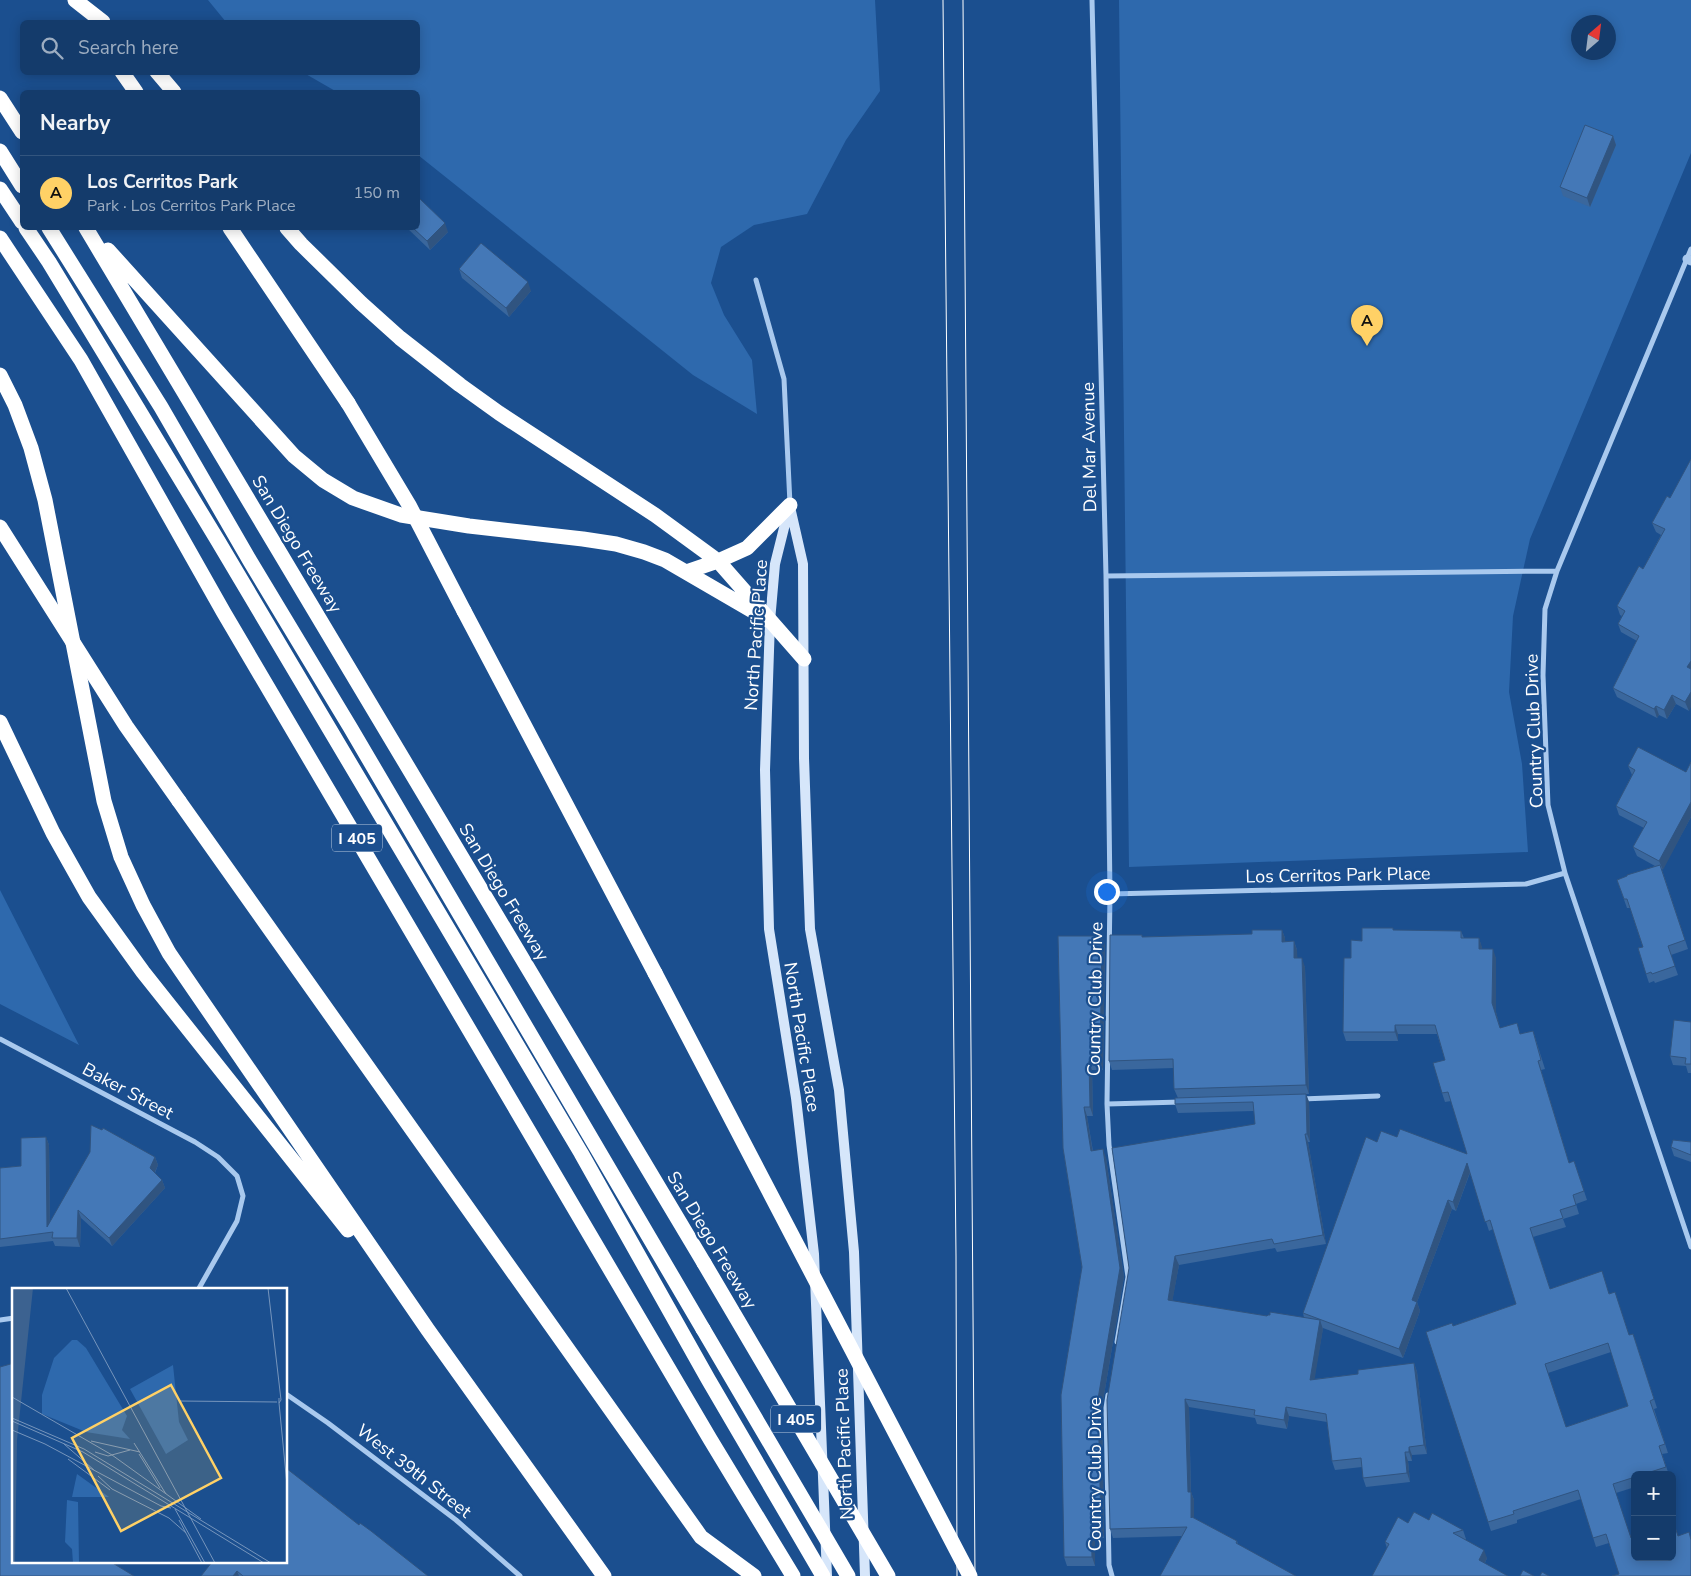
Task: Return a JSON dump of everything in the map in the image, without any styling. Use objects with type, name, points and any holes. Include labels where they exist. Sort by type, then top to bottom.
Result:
[{"type":"highway","points":[[73,0],[86,20]]},
{"type":"highway","points":[[73,0],[100,20]]},
{"type":"highway","points":[[124,75],[135,90]]},
{"type":"highway","points":[[160,75],[172,90]]},
{"type":"highway","points":[[0,98],[20,129]]},
{"type":"highway","points":[[0,151],[20,183]]},
{"type":"highway","points":[[0,189],[20,219]]},
{"type":"highway","points":[[27,230],[54,270],[218,541],[576,1145],[822,1576]]},
{"type":"highway","points":[[50,230],[161,408],[250,561],[355,735],[848,1576]]},
{"type":"highway","name":"San Diego Freeway","points":[[88,230],[704,1263],[888,1576]]},
{"type":"highway","points":[[89,230],[294,456],[323,480],[353,498],[401,515],[469,526],[616,544],[658,558],[686,572],[770,621]]},
{"type":"highway","points":[[231,230],[348,403],[409,505],[656,973],[970,1576]]},
{"type":"highway","points":[[289,230],[374,315],[460,385],[498,413],[655,515],[718,561],[804,659]]},
{"type":"highway","name":"I 405","points":[[0,238],[80,360],[224,612],[710,1439],[793,1576]]},
{"type":"highway","points":[[0,375],[15,405],[31,448],[45,500],[104,801],[121,857],[143,905],[169,953],[428,1330],[604,1576]]},
{"type":"highway","points":[[686,572],[747,548],[790,505]]},
{"type":"highway","points":[[0,528],[126,726],[701,1537],[754,1576]]},
{"type":"highway","points":[[0,722],[53,833],[89,897],[171,1008],[428,1330]]},
{"type":"main road","name":"North Pacific Place","points":[[790,505],[775,564],[770,621],[765,770],[769,929],[796,1098],[814,1254],[827,1576]]},
{"type":"main road","name":"North Pacific Place","points":[[790,505],[803,564],[804,758],[810,929],[839,1090],[854,1252],[865,1576]]},
{"type":"street","name":"Del Mar Avenue","points":[[1092,0],[1106,576],[1110,894]]},
{"type":"street","name":"Country Club Drive","points":[[1691,249],[1689,260],[1557,571],[1545,609],[1543,675],[1548,805],[1565,873],[1691,1247]]},
{"type":"street","name":"North Pacific Place","points":[[756,280],[784,379],[790,505]]},
{"type":"street","points":[[1106,576],[1557,571]]},
{"type":"street","name":"Los Cerritos Park Place","points":[[1110,894],[1526,884],[1565,873]]},
{"type":"street","name":"Country Club Drive","points":[[1110,894],[1107,1104],[1109,1145],[1128,1277],[1115,1352]]},
{"type":"street","name":"Baker Street","points":[[0,1039],[195,1142],[218,1157],[237,1176],[243,1196],[236,1221],[199,1288]]},
{"type":"street","points":[[1291,1099],[1378,1096]]},
{"type":"street","points":[[1107,1104],[1184,1102]]},
{"type":"street","name":"Country Club Drive","points":[[1109,1390],[1106,1408],[1109,1565],[1112,1576]]},
{"type":"street","name":"West 39th Street","points":[[288,1395],[328,1423],[456,1520],[520,1576]]},
{"type":"shaded area","points":[[208,0],[875,0],[880,91],[846,140],[807,214],[754,225],[721,247],[711,283],[724,315],[752,360],[757,414],[693,375],[420,157],[420,90],[334,90],[307,75],[420,75],[420,20],[224,20]]},
{"type":"shaded area","points":[[1119,0],[1691,0],[1691,153],[1530,539],[1513,616],[1509,692],[1522,764],[1528,852],[1129,867]]},
{"type":"shaded area","points":[[0,890],[79,1045],[0,1004]]},
{"type":"building","points":[[1585,125],[1613,136],[1587,198],[1560,187]]},
{"type":"building","points":[[420,199],[445,223],[427,241],[415,230],[420,230]]},
{"type":"building","points":[[481,243],[528,282],[506,308],[459,269]]},
{"type":"building","points":[[1691,459],[1691,661],[1687,667],[1691,669],[1691,692],[1685,702],[1672,695],[1664,710],[1656,706],[1654,709],[1613,688],[1639,636],[1618,624],[1625,611],[1617,606],[1639,566],[1643,569],[1665,529],[1652,523],[1667,496],[1670,498]]},
{"type":"building","points":[[1638,747],[1686,772],[1691,762],[1691,802],[1659,861],[1633,847],[1647,822],[1616,806],[1635,770],[1628,766]]},
{"type":"building","points":[[1660,865],[1685,940],[1668,946],[1675,966],[1652,974],[1651,972],[1646,974],[1638,948],[1643,947],[1627,899],[1624,899],[1617,880]]},
{"type":"building","points":[[1362,928],[1461,931],[1461,938],[1479,938],[1479,949],[1493,949],[1492,1003],[1500,1028],[1517,1023],[1520,1034],[1533,1031],[1541,1060],[1538,1061],[1569,1163],[1574,1161],[1584,1191],[1573,1195],[1576,1205],[1560,1210],[1563,1218],[1530,1228],[1550,1289],[1602,1271],[1609,1294],[1615,1292],[1629,1335],[1633,1334],[1654,1399],[1650,1401],[1665,1444],[1659,1446],[1666,1467],[1654,1471],[1631,1471],[1631,1478],[1613,1484],[1631,1538],[1631,1561],[1676,1561],[1676,1530],[1678,1536],[1689,1532],[1691,1540],[1691,1576],[1612,1576],[1619,1574],[1606,1534],[1593,1538],[1578,1490],[1513,1511],[1514,1514],[1488,1522],[1426,1332],[1452,1323],[1453,1326],[1516,1304],[1490,1220],[1485,1222],[1467,1163],[1453,1202],[1448,1200],[1412,1300],[1417,1302],[1399,1349],[1303,1313],[1366,1137],[1377,1142],[1381,1131],[1397,1137],[1400,1129],[1467,1154],[1448,1092],[1442,1093],[1433,1063],[1445,1060],[1435,1025],[1395,1025],[1395,1032],[1343,1032],[1344,958],[1351,958],[1351,940],[1362,941]],"holes":[[[1608,1343],[1628,1406],[1566,1427],[1545,1364]]]},
{"type":"building","points":[[1252,930],[1282,930],[1282,942],[1294,941],[1294,958],[1302,958],[1306,1085],[1174,1089],[1173,1059],[1109,1061],[1110,935],[1142,935],[1142,937],[1252,934]]},
{"type":"building","points":[[1058,936],[1102,936],[1100,1061],[1089,1061],[1090,1107],[1084,1107],[1091,1151],[1103,1149],[1120,1268],[1098,1399],[1101,1529],[1091,1529],[1092,1557],[1064,1557],[1061,1395],[1082,1267],[1063,1148]]},
{"type":"building","points":[[1674,1020],[1691,1022],[1691,1064],[1685,1064],[1686,1058],[1670,1056]]},
{"type":"building","points":[[1306,1094],[1307,1134],[1305,1134],[1323,1235],[1274,1244],[1272,1239],[1175,1256],[1168,1300],[1267,1316],[1270,1315],[1270,1312],[1320,1320],[1310,1380],[1358,1374],[1358,1370],[1414,1363],[1424,1445],[1409,1447],[1409,1452],[1405,1452],[1407,1473],[1363,1478],[1361,1458],[1332,1461],[1326,1414],[1286,1407],[1284,1420],[1254,1415],[1255,1410],[1185,1399],[1188,1492],[1191,1492],[1191,1518],[1237,1541],[1236,1543],[1296,1576],[1160,1576],[1187,1527],[1110,1529],[1107,1400],[1129,1268],[1112,1148],[1255,1124],[1253,1102],[1175,1104],[1175,1098]]},
{"type":"building","points":[[91,1125],[102,1130],[103,1128],[155,1157],[150,1168],[162,1180],[109,1238],[78,1210],[77,1238],[52,1238],[53,1232],[0,1239],[0,1168],[21,1166],[21,1138],[46,1137],[47,1227],[90,1152]]},
{"type":"building","points":[[1673,1140],[1691,1142],[1691,1155],[1671,1147]]},
{"type":"building","points":[[12,1364],[12,1564],[114,1564],[134,1576],[0,1576],[0,1367]]},
{"type":"building","points":[[288,1470],[428,1576],[243,1576],[237,1571],[233,1576],[201,1576],[210,1564],[288,1564]]},
{"type":"building","points":[[1414,1512],[1429,1520],[1432,1513],[1463,1530],[1453,1533],[1484,1550],[1479,1560],[1508,1576],[1372,1576],[1389,1544],[1385,1542],[1398,1517],[1408,1523]]},
{"type":"building","points":[[1523,1570],[1534,1576],[1520,1576]]},
{"type":"building","points":[[1542,1572],[1549,1576],[1540,1576]]},
{"type":"tram line","points":[[943,0],[956,1256],[957,1576]]},
{"type":"tram line","points":[[963,0],[975,1576]]},
{"type":"place","name":"Los Cerritos Park","points":[[1367,346]]}]
